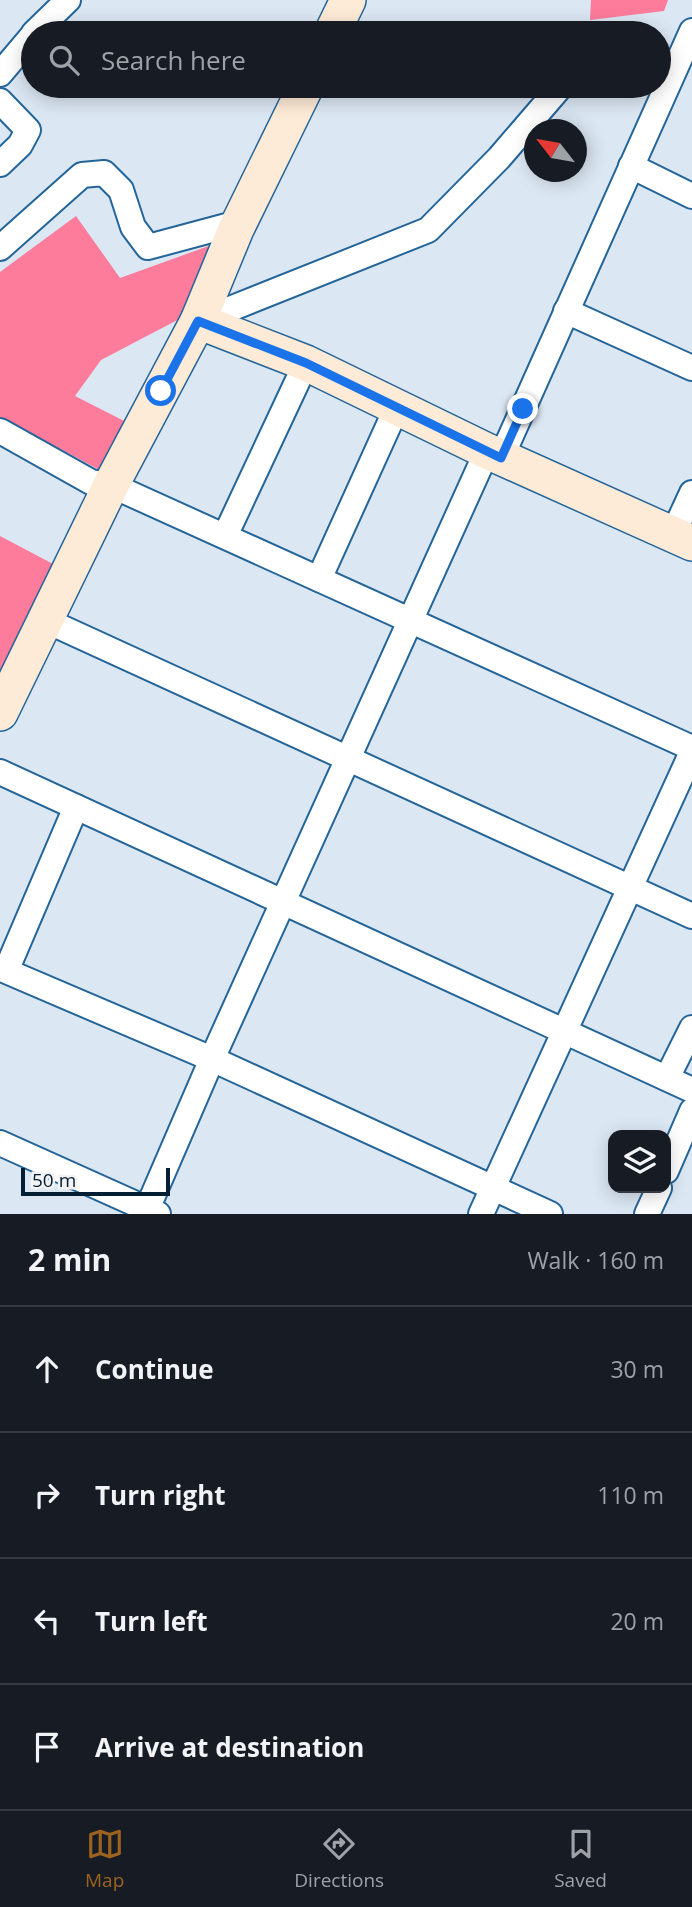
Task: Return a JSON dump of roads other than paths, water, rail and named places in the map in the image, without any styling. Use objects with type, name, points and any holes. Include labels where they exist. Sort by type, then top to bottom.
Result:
[{"type":"street","points":[[47,21],[68,0]]},
{"type":"street","points":[[338,21],[348,0]]},
{"type":"street","points":[[671,77],[692,31]]},
{"type":"street","points":[[0,74],[21,49]]},
{"type":"street","points":[[0,713],[111,485],[209,325],[236,229],[300,98]]},
{"type":"street","points":[[209,325],[225,311],[428,230],[499,158],[551,98]]},
{"type":"street","points":[[0,1143],[150,1212],[212,1059],[411,620],[566,311],[662,98]]},
{"type":"street","points":[[0,101],[28,130],[20,145],[0,164]]},
{"type":"street","points":[[631,166],[692,195]]},
{"type":"street","points":[[0,248],[82,175],[104,173],[121,190],[133,226],[148,247],[230,225],[236,229]]},
{"type":"street","points":[[566,311],[692,369]]},
{"type":"street","points":[[209,325],[306,363],[494,454],[683,538],[692,494]]},
{"type":"street","points":[[225,536],[306,363]]},
{"type":"street","points":[[319,579],[397,407]]},
{"type":"street","points":[[0,431],[91,482],[111,485],[692,750],[481,1214]]},
{"type":"street","points":[[45,620],[692,916]]},
{"type":"street","points":[[0,772],[692,1090]]},
{"type":"street","points":[[76,807],[5,971],[212,1059],[550,1214]]},
{"type":"street","points":[[667,1079],[692,1028]]},
{"type":"street","points":[[671,1159],[692,1111]]},
{"type":"street","points":[[647,1214],[657,1193]]}]
